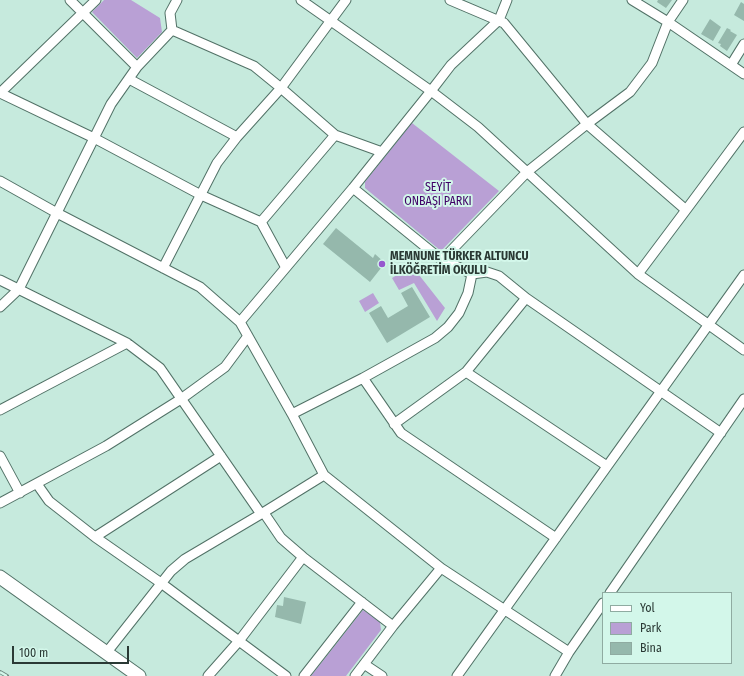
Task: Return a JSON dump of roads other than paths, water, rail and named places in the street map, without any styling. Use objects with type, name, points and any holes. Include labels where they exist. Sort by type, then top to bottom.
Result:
[{"type":"street","points":[[70,0],[137,67]]},
{"type":"street","points":[[96,0],[0,93],[94,138],[201,195],[261,222],[285,266]]},
{"type":"street","points":[[172,30],[170,13],[177,0]]},
{"type":"street","points":[[301,0],[478,127],[638,274],[708,326],[744,350]]},
{"type":"street","points":[[163,268],[217,163],[237,137],[281,88],[346,0]]},
{"type":"street","points":[[450,0],[504,23],[587,124],[686,210]]},
{"type":"street","points":[[240,322],[285,266],[382,152],[451,65],[498,20],[507,0]]},
{"type":"street","points":[[632,0],[668,22],[744,74]]},
{"type":"street","points":[[443,259],[527,172],[630,92],[652,63],[668,22],[683,0]]},
{"type":"street","points":[[0,306],[18,289],[112,104],[137,67],[172,30]]},
{"type":"street","points":[[172,30],[254,66],[335,135],[382,152]]},
{"type":"street","points":[[731,65],[744,44]]},
{"type":"street","points":[[129,79],[237,137]]},
{"type":"street","points":[[638,274],[744,132]]},
{"type":"street","points":[[261,222],[335,135]]},
{"type":"street","points":[[0,181],[57,213],[200,287],[240,322],[292,414],[324,475],[441,568],[569,652]]},
{"type":"street","points":[[352,188],[438,257],[472,274],[487,272],[500,276],[526,298],[721,433]]},
{"type":"street","points":[[292,414],[363,378],[435,338],[448,327],[459,312],[468,293],[472,274]]},
{"type":"street","points":[[457,676],[744,275]]},
{"type":"street","points":[[0,280],[127,343],[160,368],[221,456],[281,538],[303,557],[393,626]]},
{"type":"street","points":[[394,424],[466,372],[526,298]]},
{"type":"street","points":[[0,503],[106,446],[181,399],[225,368],[248,336]]},
{"type":"street","points":[[0,410],[127,343]]},
{"type":"street","points":[[466,372],[607,466]]},
{"type":"street","points":[[363,378],[401,433],[556,538]]},
{"type":"street","points":[[611,592],[744,399]]},
{"type":"street","points":[[0,456],[20,493]]},
{"type":"street","points":[[95,537],[221,456]]},
{"type":"street","points":[[107,652],[171,571],[185,559],[263,514],[324,475]]},
{"type":"street","points":[[37,484],[49,501],[95,537],[161,583],[286,676]]},
{"type":"street","points":[[208,676],[239,641],[303,557]]},
{"type":"street","points":[[355,676],[393,626],[441,568]]},
{"type":"street","points":[[0,577],[139,676]]},
{"type":"street","points":[[304,676],[362,602]]},
{"type":"street","points":[[555,676],[569,652],[602,604]]},
{"type":"street","points":[[364,664],[382,676]]},
{"type":"railway","points":[[0,672],[7,676]]},
{"type":"place","name":"MEMNUNE TÜRKER ALTUNCU İLKÖĞRETİM OKULU","points":[[382,264]]},
{"type":"park label","name":"SEYİT ONBAŞI PARKI","points":[[438,195]]}]
